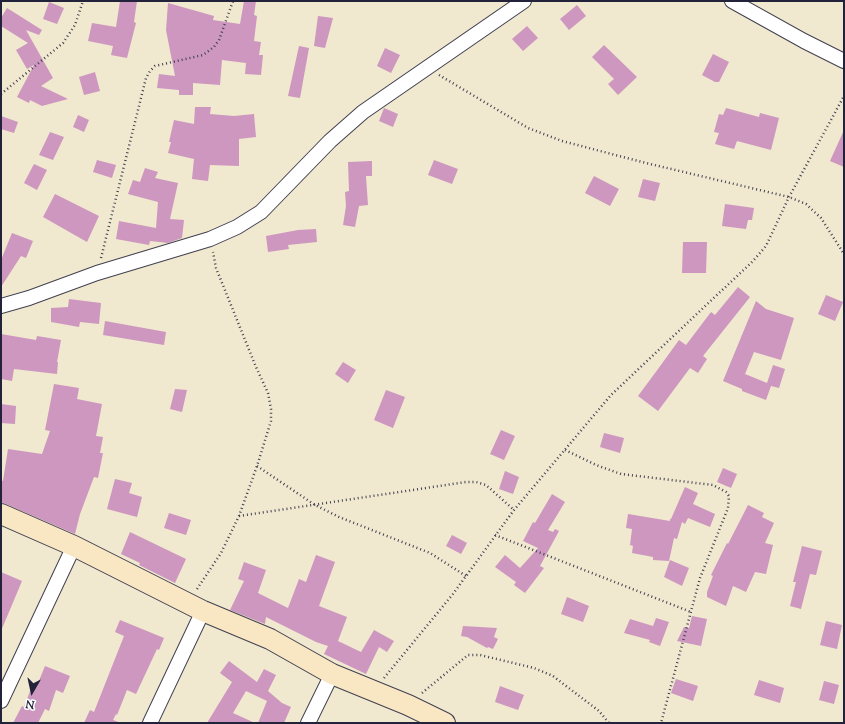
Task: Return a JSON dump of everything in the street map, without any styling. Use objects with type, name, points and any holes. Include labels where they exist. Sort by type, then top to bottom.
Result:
[{"type":"street","points":[[1,306],[29,298],[97,273],[210,239],[237,227],[261,212],[330,141],[363,112],[524,1]]},
{"type":"street","points":[[732,1],[804,41],[844,61]]},
{"type":"street","points":[[1,514],[74,546],[196,607],[270,639],[332,674],[408,705],[446,723]]},
{"type":"street","points":[[1,700],[74,546]]},
{"type":"street","points":[[150,723],[196,607]]},
{"type":"street","points":[[308,723],[332,674]]},
{"type":"path","points":[[1,94],[63,43],[75,25],[83,1]]},
{"type":"path","points":[[97,273],[146,78],[150,71],[156,66],[203,55],[214,47],[219,40],[233,1]]},
{"type":"path","points":[[427,68],[479,97],[528,128],[562,141],[646,163],[789,197],[806,204],[821,218],[844,254]]},
{"type":"path","points":[[374,692],[466,576],[514,510],[611,395],[753,261],[766,246],[789,197],[844,96]]},
{"type":"path","points":[[196,607],[238,516],[257,466],[271,421],[271,409],[268,393],[216,268],[210,239]]},
{"type":"path","points":[[565,450],[596,465],[621,474],[713,485],[726,492],[729,496],[728,508],[700,578],[661,723]]},
{"type":"path","points":[[257,466],[315,505],[339,517],[430,553],[466,576]]},
{"type":"path","points":[[238,516],[466,482],[476,482],[486,485],[514,510]]},
{"type":"path","points":[[496,535],[691,612]]},
{"type":"path","points":[[408,705],[468,655],[480,655],[534,668],[553,676],[599,711],[609,723]]},
{"type":"building","points":[[120,1],[137,1],[134,22],[136,23],[127,58],[111,55],[113,46],[88,41],[92,23],[116,27]]},
{"type":"building","points":[[244,1],[256,1],[254,15],[257,16],[254,41],[261,42],[259,55],[263,55],[261,75],[245,74],[246,63],[222,60],[220,85],[193,83],[193,95],[179,95],[179,90],[157,88],[159,74],[175,76],[166,30],[168,3],[214,16],[213,20],[240,24]]},
{"type":"building","points":[[49,2],[64,8],[57,24],[43,19]]},
{"type":"building","points":[[577,5],[586,16],[569,30],[560,19]]},
{"type":"building","points":[[7,8],[42,30],[39,35],[26,30],[53,78],[41,86],[68,99],[42,106],[30,100],[29,103],[17,97],[34,65],[27,69],[16,50],[28,43],[1,26],[1,18]]},
{"type":"building","points":[[318,16],[333,18],[325,48],[314,46]]},
{"type":"building","points":[[527,26],[538,38],[523,51],[512,39]]},
{"type":"building","points":[[604,45],[637,77],[618,95],[608,84],[614,79],[592,57]]},
{"type":"building","points":[[299,46],[309,48],[300,98],[288,96]]},
{"type":"building","points":[[385,48],[400,55],[391,73],[377,66]]},
{"type":"building","points":[[713,54],[729,62],[719,82],[715,82],[702,75]]},
{"type":"building","points":[[95,72],[100,91],[84,95],[79,77]]},
{"type":"building","points":[[195,107],[211,107],[210,114],[234,116],[254,114],[256,137],[239,139],[239,166],[210,165],[208,181],[192,179],[194,159],[168,153],[174,120],[194,124]]},
{"type":"building","points":[[384,108],[398,114],[393,127],[379,121]]},
{"type":"building","points":[[726,108],[759,117],[760,113],[779,118],[771,150],[737,141],[734,149],[715,144],[719,133],[714,132],[719,114],[723,115]]},
{"type":"building","points":[[78,115],[89,120],[84,132],[73,127]]},
{"type":"building","points":[[1,116],[18,122],[14,133],[1,129]]},
{"type":"building","points":[[844,130],[844,167],[830,161]]},
{"type":"building","points":[[50,132],[64,137],[53,160],[39,155]]},
{"type":"building","points":[[97,160],[116,165],[112,178],[93,172]]},
{"type":"building","points":[[434,160],[458,169],[452,184],[428,175]]},
{"type":"building","points":[[372,161],[372,176],[366,176],[368,205],[359,206],[355,227],[343,225],[346,206],[345,192],[349,191],[348,162]]},
{"type":"building","points":[[34,164],[47,170],[37,190],[24,183]]},
{"type":"building","points":[[145,168],[158,172],[155,178],[178,183],[170,219],[184,220],[182,238],[168,243],[150,241],[149,245],[116,239],[119,221],[156,228],[158,202],[128,194],[133,180],[140,182]]},
{"type":"building","points":[[594,176],[619,189],[610,206],[585,193]]},
{"type":"building","points":[[643,179],[660,183],[655,201],[638,197]]},
{"type":"building","points":[[55,194],[99,216],[87,242],[43,217]]},
{"type":"building","points":[[725,204],[754,208],[752,220],[748,220],[746,229],[722,226]]},
{"type":"building","points":[[316,229],[317,242],[288,245],[289,249],[268,252],[266,236],[298,230]]},
{"type":"building","points":[[12,233],[33,241],[26,258],[21,256],[1,287],[1,260]]},
{"type":"building","points":[[683,242],[707,242],[706,273],[682,273]]},
{"type":"building","points":[[738,287],[750,297],[703,356],[707,359],[698,373],[690,368],[658,411],[638,396],[679,340],[686,345],[711,312],[715,315]]},
{"type":"building","points":[[826,295],[843,302],[835,321],[818,314]]},
{"type":"building","points":[[69,299],[101,303],[99,324],[80,322],[79,327],[51,322],[51,308],[68,307]]},
{"type":"building","points":[[756,301],[766,309],[794,318],[781,360],[754,352],[745,374],[767,383],[773,365],[785,369],[779,388],[771,386],[766,400],[742,391],[742,389],[723,381]]},
{"type":"building","points":[[105,321],[166,332],[164,345],[103,335]]},
{"type":"building","points":[[1,334],[36,340],[37,336],[61,340],[57,362],[57,374],[14,369],[12,381],[1,379]]},
{"type":"building","points":[[343,362],[356,370],[348,383],[335,374]]},
{"type":"building","points":[[54,384],[79,388],[77,399],[102,404],[96,436],[103,437],[100,453],[103,453],[98,478],[94,477],[80,514],[75,534],[1,502],[1,480],[3,481],[8,449],[42,454],[50,431],[45,430]]},
{"type":"building","points":[[175,389],[187,390],[182,412],[170,409]]},
{"type":"building","points":[[386,390],[405,397],[393,428],[374,420]]},
{"type":"building","points":[[1,404],[16,406],[15,424],[1,423]]},
{"type":"building","points":[[501,430],[515,436],[504,460],[490,454]]},
{"type":"building","points":[[604,433],[624,438],[620,453],[600,447]]},
{"type":"building","points":[[723,468],[737,474],[731,488],[717,482]]},
{"type":"building","points":[[505,471],[519,477],[513,494],[499,489]]},
{"type":"building","points":[[115,479],[132,483],[129,493],[142,497],[137,517],[107,509]]},
{"type":"building","points":[[685,487],[698,493],[693,504],[715,514],[710,527],[688,518],[685,524],[682,522],[677,539],[674,538],[669,561],[653,560],[653,557],[632,553],[633,546],[630,545],[632,529],[626,528],[628,514],[670,521]]},
{"type":"building","points":[[552,494],[565,502],[548,530],[553,532],[555,529],[559,531],[540,566],[544,568],[525,593],[514,585],[516,582],[495,567],[505,555],[520,568],[538,548],[523,541],[533,522],[535,523]]},
{"type":"building","points":[[748,505],[764,513],[762,517],[774,523],[765,543],[773,545],[766,574],[755,572],[746,592],[733,586],[726,606],[707,597],[707,592],[713,576],[711,575]]},
{"type":"building","points":[[169,513],[191,520],[186,535],[164,528]]},
{"type":"building","points":[[130,532],[186,559],[175,583],[121,554]]},
{"type":"building","points":[[452,535],[467,543],[461,554],[446,546]]},
{"type":"building","points":[[802,546],[822,551],[816,575],[810,574],[801,609],[790,606],[796,582],[793,582]]},
{"type":"building","points":[[316,555],[335,562],[319,606],[347,617],[338,641],[361,652],[374,630],[394,641],[387,652],[379,647],[366,674],[324,654],[328,646],[316,642],[266,617],[265,624],[230,610],[244,581],[238,579],[244,562],[266,570],[258,593],[288,608],[299,579],[306,582]]},
{"type":"building","points":[[670,560],[689,568],[682,586],[664,577]]},
{"type":"building","points":[[1,572],[22,581],[1,631]]},
{"type":"building","points":[[567,597],[589,606],[583,622],[561,614]]},
{"type":"building","points":[[692,616],[707,619],[701,646],[677,641],[684,627],[689,628]]},
{"type":"building","points":[[656,618],[669,622],[660,646],[649,642],[650,640],[624,633],[630,619],[653,626]]},
{"type":"building","points":[[120,620],[164,638],[159,650],[157,649],[136,694],[127,690],[117,715],[116,714],[113,720],[121,723],[84,723],[90,710],[94,712],[124,636],[115,632]]},
{"type":"building","points":[[826,621],[842,625],[837,649],[820,645]]},
{"type":"building","points":[[463,626],[497,628],[494,637],[498,639],[493,649],[487,648],[467,637],[461,636]]},
{"type":"building","points":[[229,661],[257,682],[264,669],[276,675],[268,691],[282,703],[291,707],[284,723],[258,723],[267,701],[246,691],[233,713],[255,723],[207,723],[232,682],[220,673]]},
{"type":"building","points":[[45,666],[70,676],[63,693],[56,690],[49,711],[45,709],[38,723],[13,723],[22,706],[24,707],[32,686],[36,688]]},
{"type":"building","points":[[676,679],[698,686],[693,701],[671,693]]},
{"type":"building","points":[[759,680],[784,688],[780,703],[754,695]]},
{"type":"building","points":[[824,681],[839,685],[834,704],[819,700]]},
{"type":"building","points":[[500,686],[524,695],[518,710],[495,702]]}]
